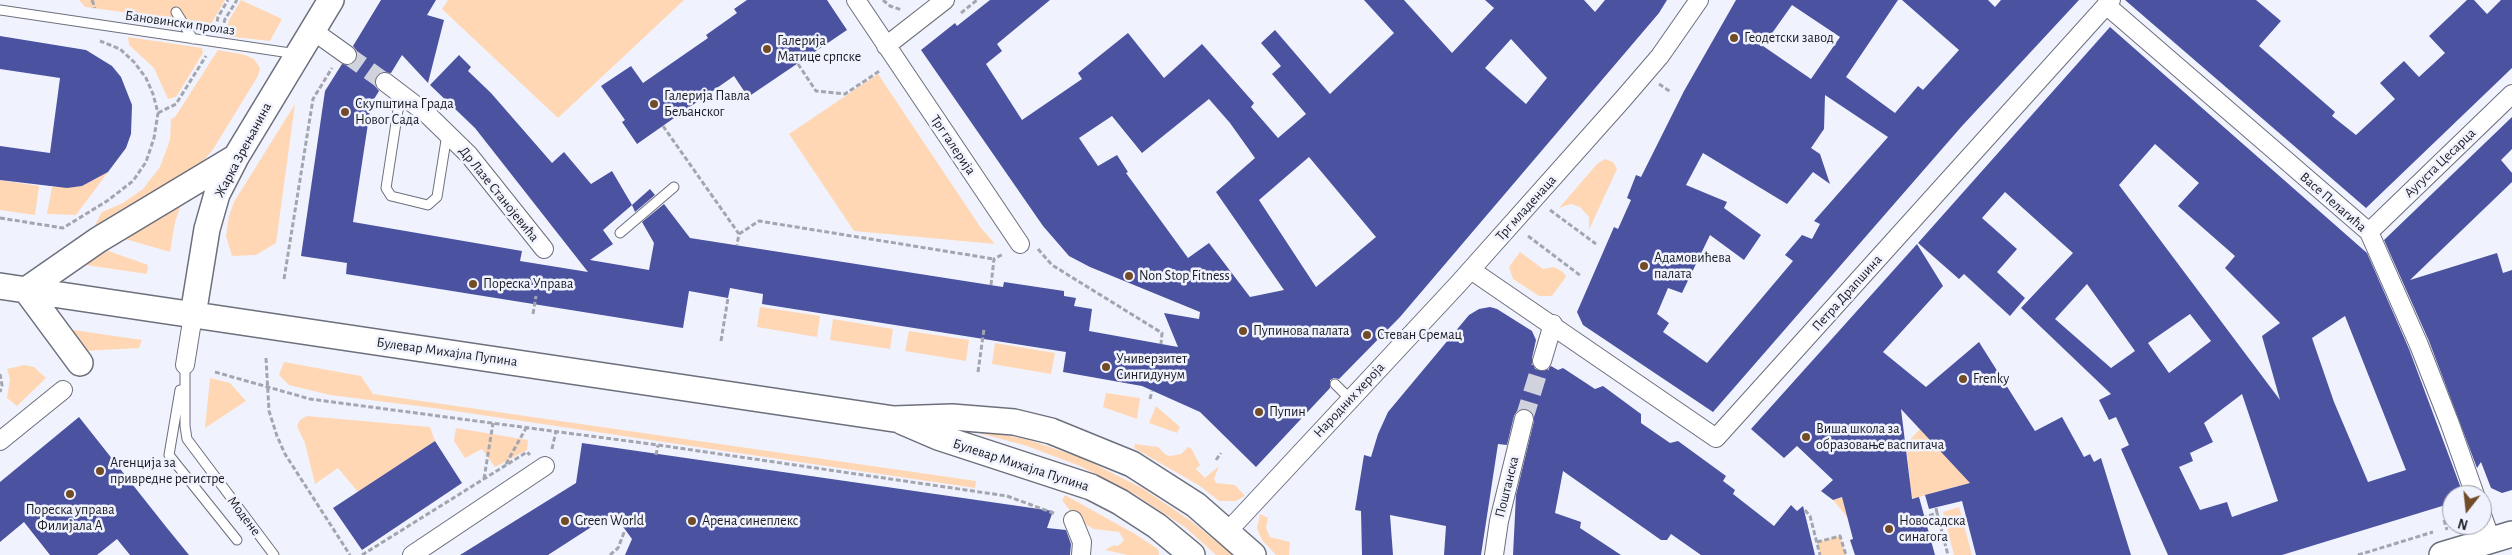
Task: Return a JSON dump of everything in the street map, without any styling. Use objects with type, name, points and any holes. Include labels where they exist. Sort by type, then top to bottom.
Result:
[{"type":"main road","name":"Жарка Зрењанина","points":[[193,315],[207,229],[216,194],[236,157],[330,0]]},
{"type":"main road","points":[[80,363],[26,290],[98,240],[236,157]]},
{"type":"main road","name":"Булевар Михајла Пупина","points":[[0,286],[894,419],[952,417],[984,419],[1051,430],[1132,464],[1196,505],[1228,531],[1252,555]]},
{"type":"main road","name":"Булевар Михајла Пупина","points":[[894,419],[938,437],[1091,487],[1120,502],[1157,526],[1192,555]]},
{"type":"main road","points":[[2445,544],[2502,537]]},
{"type":"street","name":"Трг галерија","points":[[856,0],[886,46],[1028,245]]},
{"type":"street","points":[[886,46],[945,0]]},
{"type":"street","name":"Трг младенаца","points":[[1471,270],[1646,73],[1699,0]]},
{"type":"street","name":"Васе Пелагића","points":[[2109,3],[2369,232],[2419,345],[2471,485]]},
{"type":"street","name":"Петра Драпшина","points":[[1553,324],[1716,438],[2109,3]]},
{"type":"street","points":[[312,30],[341,59]]},
{"type":"street","name":"Др Лазе Станојевића","points":[[385,82],[406,97],[469,155],[544,249]]},
{"type":"street","name":"Аугуста Цесарца","points":[[2369,232],[2512,94]]},
{"type":"street","points":[[1471,270],[1553,324],[1542,361]]},
{"type":"street","name":"Народних хероја","points":[[1228,531],[1471,270]]},
{"type":"street","name":"Модене","points":[[185,365],[193,315]]},
{"type":"street","points":[[0,441],[63,390]]},
{"type":"street","name":"Поштанска","points":[[1494,555],[1499,521],[1524,419]]},
{"type":"street","points":[[412,555],[545,466]]},
{"type":"street","points":[[1073,520],[1082,542],[1081,555]]},
{"type":"street","points":[[2492,526],[2502,537]]},
{"type":"lane","name":"Бановински пролаз","points":[[0,10],[297,54]]},
{"type":"lane","points":[[176,12],[193,39]]},
{"type":"lane","points":[[406,97],[398,110],[386,188],[391,196],[428,205],[437,197],[447,134]]},
{"type":"lane","points":[[620,232],[674,187]]},
{"type":"lane","name":"Модене","points":[[185,365],[169,455],[237,540]]},
{"type":"lane","name":"Модене","points":[[185,365],[185,426],[187,439],[274,555]]},
{"type":"lane","points":[[1335,384],[1350,399]]},
{"type":"path","points":[[216,42],[218,17],[228,0]]},
{"type":"path","points":[[158,113],[176,104],[216,42],[225,19],[237,0]]},
{"type":"path","points":[[0,218],[62,228],[107,201],[133,181],[146,162],[154,138],[158,113],[153,94],[146,78],[134,62],[120,50],[93,40]]},
{"type":"path","points":[[284,279],[313,100],[341,59]]},
{"type":"path","points":[[798,64],[816,91],[845,94]]},
{"type":"path","points":[[663,126],[739,234],[737,245]]},
{"type":"path","points":[[1550,210],[1596,244]]},
{"type":"path","points":[[739,234],[759,221],[994,259]]},
{"type":"path","points":[[1528,236],[1581,276]]},
{"type":"path","points":[[1028,245],[1052,265],[1162,333],[1161,344]]},
{"type":"path","points":[[533,314],[536,296]]},
{"type":"path","points":[[721,342],[728,298]]},
{"type":"path","points":[[978,372],[984,329]]},
{"type":"path","points":[[266,358],[269,411],[277,436],[285,454],[350,555]]},
{"type":"path","points":[[215,372],[310,400],[658,445],[1007,496],[1073,520]]},
{"type":"path","points":[[0,374],[2,384],[0,392]]},
{"type":"path","points":[[1150,399],[1152,391]]},
{"type":"path","points":[[484,479],[493,423]]},
{"type":"path","points":[[506,465],[526,428]]},
{"type":"path","points":[[554,444],[556,431]]},
{"type":"path","points":[[656,455],[658,445]]},
{"type":"path","points":[[362,555],[527,452],[545,466]]},
{"type":"path","points":[[1216,460],[1221,453]]},
{"type":"path","points":[[1936,508],[1948,555]]},
{"type":"path","points":[[1805,510],[1810,516],[1820,555]]},
{"type":"path","points":[[1922,518],[1938,513]]},
{"type":"path","points":[[2358,555],[2442,529]]},
{"type":"path","points":[[610,555],[618,548],[625,530]]},
{"type":"path","points":[[1816,542],[1840,536],[1846,555]]},
{"type":"shaded area","points":[[79,0],[225,0],[211,24],[85,7]]},
{"type":"shaded area","points":[[241,0],[282,19],[270,41],[225,36],[229,20]]},
{"type":"shaded area","points":[[448,0],[684,0],[558,118],[442,9]]},
{"type":"shaded area","points":[[128,37],[202,48],[203,53],[176,97],[168,99],[154,68],[129,45]]},
{"type":"shaded area","points":[[218,50],[245,55],[254,59],[260,68],[258,76],[212,151],[197,168],[99,228],[95,225],[102,212],[123,203],[143,189],[160,167],[170,140],[171,119],[175,117]]},
{"type":"shaded area","points":[[878,74],[981,228],[995,244],[854,231],[789,134]]},
{"type":"shaded area","points":[[295,104],[276,243],[256,255],[232,256],[226,236],[229,216],[234,202]]},
{"type":"shaded area","points":[[1605,159],[1613,162],[1617,169],[1589,230],[1589,217],[1580,207],[1571,204],[1559,208],[1597,164]]},
{"type":"shaded area","points":[[108,172],[76,215],[47,214],[52,187],[82,186]]},
{"type":"shaded area","points":[[0,180],[39,186],[35,215],[0,210]]},
{"type":"shaded area","points":[[181,205],[175,222],[170,252],[122,238]]},
{"type":"shaded area","points":[[103,249],[148,265],[147,274],[79,264]]},
{"type":"shaded area","points":[[1520,252],[1543,269],[1554,267],[1563,272],[1566,277],[1552,296],[1539,296],[1513,279],[1509,267]]},
{"type":"shaded area","points":[[760,307],[820,316],[817,337],[757,327]]},
{"type":"shaded area","points":[[833,319],[893,329],[890,349],[830,340]]},
{"type":"shaded area","points":[[67,329],[142,340],[139,348],[83,351]]},
{"type":"shaded area","points":[[909,331],[969,340],[966,361],[905,351]]},
{"type":"shaded area","points":[[995,343],[1055,353],[1051,374],[992,364]]},
{"type":"shaded area","points":[[284,362],[361,376],[373,394],[976,481],[975,488],[434,408],[330,395],[289,385],[279,375]]},
{"type":"shaded area","points":[[24,365],[34,367],[46,378],[17,406],[7,398],[10,379],[7,369]]},
{"type":"shaded area","points":[[210,378],[230,383],[246,401],[205,428]]},
{"type":"shaded area","points":[[1106,393],[1140,398],[1137,419],[1103,407]]},
{"type":"shaded area","points":[[1156,406],[1180,427],[1177,433],[1149,423]]},
{"type":"shaded area","points":[[307,416],[430,427],[435,441],[358,492],[338,468],[315,484],[305,443],[297,426],[300,420]]},
{"type":"shaded area","points":[[456,428],[528,440],[527,450],[495,467],[482,449],[465,458],[454,441]]},
{"type":"shaded area","points":[[977,429],[1029,440],[1082,458],[1142,488],[1191,521],[1233,555],[1216,555],[1186,528],[1136,495],[1080,466],[1027,446],[975,432]]},
{"type":"shaded area","points":[[1920,429],[1980,493],[1957,486],[1916,498],[1907,497],[1850,513],[1847,517],[1833,500],[1910,479],[1906,444]]},
{"type":"shaded area","points":[[1135,444],[1158,447],[1166,455],[1170,456],[1181,454],[1188,447],[1191,448],[1200,465],[1196,469],[1205,478],[1219,466],[1214,479],[1216,483],[1235,485],[1245,496],[1236,501],[1219,501],[1200,486],[1134,448]]},
{"type":"shaded area","points":[[1065,495],[1135,534],[1158,549],[1159,555],[1128,555],[1105,550],[1114,545],[1118,546],[1124,540],[1119,532],[1094,529],[1077,520],[1062,500]]},
{"type":"shaded area","points":[[1959,507],[1972,555],[1954,555],[1943,512]]},
{"type":"shaded area","points":[[1260,514],[1268,518],[1266,528],[1270,537],[1290,542],[1289,555],[1276,555],[1262,540],[1257,528]]},
{"type":"shaded area","points":[[1840,536],[1846,555],[1820,555],[1817,542]]},
{"type":"building","points":[[381,0],[436,0],[427,15],[444,20],[428,83],[402,55],[391,73],[381,72],[376,76],[375,86],[379,91],[371,104],[353,222],[522,251],[520,261],[588,272],[475,128],[430,85],[459,55],[471,67],[468,71],[491,93],[552,163],[564,152],[591,184],[612,171],[632,205],[603,230],[613,244],[590,260],[649,270],[654,243],[642,222],[664,204],[690,238],[1003,287],[1004,282],[1064,291],[1064,296],[1076,298],[1074,306],[1092,309],[1089,331],[1178,347],[1164,313],[1199,319],[1200,312],[1090,267],[1069,256],[1043,226],[921,50],[955,23],[957,26],[990,0],[1050,0],[997,44],[1002,51],[986,64],[1022,120],[1082,79],[1078,73],[1128,33],[1164,78],[1202,44],[1254,103],[1251,107],[1278,138],[1306,114],[1272,74],[1281,66],[1261,43],[1275,30],[1330,94],[1394,33],[1364,0],[1404,0],[1452,53],[1494,8],[1485,0],[1584,0],[1595,12],[1605,0],[1667,0],[1659,13],[1400,317],[1339,379],[1334,378],[1330,380],[1330,388],[1256,467],[1200,412],[1142,386],[1063,372],[1066,352],[762,304],[763,294],[730,288],[728,298],[689,291],[683,328],[346,274],[347,263],[301,256],[325,91],[342,64],[351,65],[356,61],[357,51],[353,46]],"holes":[[[1511,39],[1547,78],[1526,104],[1485,68]],[[1209,99],[1230,123],[1255,158],[1216,192],[1284,290],[1250,297],[1209,243],[1188,258],[1126,173],[1128,172],[1117,155],[1098,166],[1079,138],[1112,116],[1142,153]],[[1309,157],[1376,237],[1316,287],[1259,200]]]},
{"type":"building","points":[[747,0],[827,0],[847,30],[748,97],[734,76],[637,144],[622,122],[625,120],[601,86],[631,66],[643,83],[708,38],[706,35],[737,13],[734,9]]},
{"type":"building","points":[[1736,0],[1898,0],[1846,77],[1895,113],[1918,86],[1923,90],[1959,50],[1902,0],[1988,0],[1995,7],[2001,0],[2079,0],[1962,126],[1713,412],[1583,325],[1577,312],[1614,227],[1618,229],[1631,200],[1627,198],[1636,175],[1641,177],[1684,91]],"holes":[[[1792,5],[1840,37],[1811,79],[1763,46]],[[1825,95],[1888,137],[1814,221],[1820,224],[1812,239],[1802,235],[1785,255],[1793,261],[1707,363],[1663,332],[1669,323],[1657,314],[1668,288],[1682,293],[1710,235],[1744,260],[1761,235],[1724,208],[1727,202],[1686,185],[1703,153],[1787,204],[1813,172],[1830,184],[1820,154],[1811,148],[1824,129]]]},
{"type":"building","points":[[2125,0],[2256,0],[2281,21],[2259,46],[2335,112],[2332,116],[2356,135],[2395,99],[2380,83],[2404,61],[2419,77],[2445,53],[2429,36],[2467,0],[2474,0],[2487,14],[2501,0],[2512,0],[2512,68],[2366,208]]},
{"type":"building","points":[[2110,27],[2367,253],[2409,349],[2460,485],[2442,485],[2442,506],[2282,555],[2168,555],[2121,449],[2129,445],[2116,417],[2109,420],[2099,400],[2111,394],[2021,308],[2073,253],[2005,192],[1982,218],[2017,249],[1997,272],[2025,298],[2010,316],[1964,274],[1959,279],[1918,243]],"holes":[[[2155,144],[2199,183],[2178,206],[2235,256],[2225,268],[2280,323],[2262,336],[2280,400],[2119,185]],[[2087,284],[2135,351],[2111,368],[2055,319]],[[2190,314],[2211,341],[2169,373],[2148,343]],[[2345,316],[2406,470],[2368,482],[2334,402],[2312,338]],[[2242,394],[2278,501],[2232,517],[2227,502],[2200,510],[2179,467],[2193,461],[2190,453],[2213,442],[2204,423]]]},
{"type":"building","points":[[0,36],[86,50],[112,66],[121,77],[132,105],[131,134],[126,148],[108,172],[82,186],[67,188],[0,180],[0,146],[50,153],[60,78],[0,69]]},
{"type":"building","points":[[2512,117],[2512,149],[2501,160],[2512,173],[2512,182],[2410,280],[2497,253],[2503,273],[2512,270],[2512,490],[2502,493],[2492,488],[2481,462],[2477,468],[2429,341],[2384,240]]},
{"type":"building","points":[[650,189],[655,195],[635,212],[632,205]]},
{"type":"building","points":[[1917,244],[1943,286],[1883,352],[1926,387],[1979,342],[2035,431],[2062,417],[2084,457],[2090,454],[2094,462],[2101,458],[2131,555],[1976,555],[1962,501],[1929,509],[1925,495],[1970,483],[1901,409],[1912,499],[1919,497],[1935,555],[1855,555],[1850,540],[1853,539],[1842,497],[1833,500],[1821,491],[1833,480],[1797,446],[1784,458],[1751,429]]},
{"type":"building","points":[[1490,307],[1497,309],[1532,331],[1536,340],[1532,358],[1535,369],[1544,371],[1551,366],[1558,370],[1563,368],[1595,389],[1603,386],[1641,414],[1641,423],[1670,443],[1678,441],[1726,476],[1723,481],[1735,490],[1733,494],[1774,526],[1791,505],[1797,511],[1803,506],[1815,555],[1701,555],[1671,534],[1667,540],[1661,540],[1563,471],[1555,513],[1581,522],[1580,528],[1621,555],[1513,555],[1516,495],[1534,421],[1532,412],[1526,409],[1517,411],[1514,416],[1507,445],[1498,444],[1481,555],[1444,555],[1446,526],[1390,515],[1393,555],[1362,555],[1361,511],[1355,510],[1364,455],[1371,457],[1378,434],[1388,412],[1469,315],[1479,309]]},
{"type":"building","name":"Пореска управа Филијала А","points":[[79,417],[189,555],[130,555],[117,539],[97,555],[50,555],[24,522],[0,542],[0,482]]},
{"type":"building","points":[[435,441],[462,483],[362,550],[333,508]]},
{"type":"building","points":[[582,443],[1053,511],[1047,528],[1066,530],[1071,544],[1070,555],[625,555],[632,539],[613,513],[548,555],[460,555],[576,483]]},
{"type":"tunnel","points":[[347,55],[385,82]]},
{"type":"tunnel","points":[[1524,419],[1542,361]]},
{"type":"place","name":"Геодетски завод","points":[[1734,38]]},
{"type":"place","name":"Галерија Матице српске","points":[[767,49]]},
{"type":"place","name":"Галерија Павла Бељанског","points":[[654,104]]},
{"type":"place","name":"Скупштина Града Новог Сада","points":[[345,112]]},
{"type":"place","name":"Адамовићева палата","points":[[1644,266]]},
{"type":"place","name":"Non Stop Fitness","points":[[1129,276]]},
{"type":"place","name":"Пореска Управа","points":[[473,284]]},
{"type":"place","name":"Пупинова палата","points":[[1243,331]]},
{"type":"place","name":"Стеван Сремац","points":[[1367,335]]},
{"type":"place","name":"Универзитет Сингидунум","points":[[1106,367]]},
{"type":"place","name":"Frenky","points":[[1963,379]]},
{"type":"place","name":"Пупин","points":[[1259,412]]},
{"type":"place","name":"Виша школа за образовање васпитача","points":[[1806,437]]},
{"type":"place","name":"Агенција за привредне регистре","points":[[100,471]]},
{"type":"place","name":"Пореска управа Филијала А","points":[[70,494]]},
{"type":"place","name":"Green World","points":[[565,521]]},
{"type":"place","name":"Арена синеплекс","points":[[692,521]]},
{"type":"place","name":"Новосадска синагога","points":[[1889,529]]}]
